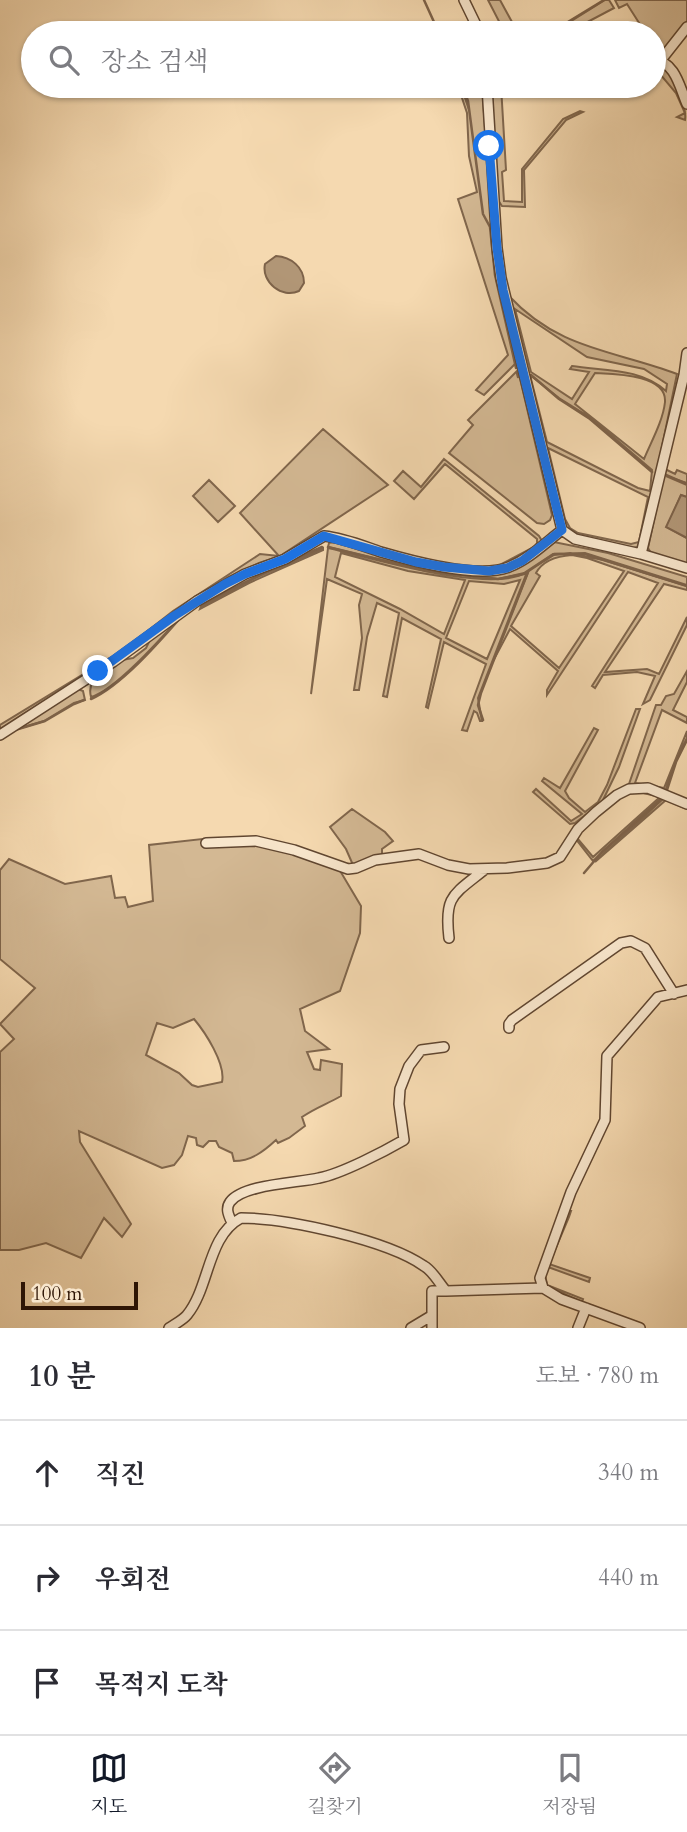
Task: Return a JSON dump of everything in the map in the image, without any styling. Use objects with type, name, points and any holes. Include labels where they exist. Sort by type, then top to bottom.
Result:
[{"type":"street","points":[[464,0],[474,21]]},
{"type":"street","points":[[666,50],[687,27]]},
{"type":"street","points":[[666,65],[670,67],[687,104]]},
{"type":"street","points":[[488,98],[497,248],[503,290],[562,530],[575,539],[687,568]]},
{"type":"street","points":[[641,554],[686,375],[687,353]]},
{"type":"street","points":[[0,735],[122,655],[197,601],[245,574],[285,559],[324,536],[416,562],[489,571],[507,568],[522,561],[562,530]]},
{"type":"street","points":[[206,844],[256,841],[294,850],[348,869],[375,860],[419,854],[458,868],[484,870],[536,865],[560,857],[578,829],[607,802],[629,789],[648,788],[687,804]]},
{"type":"street","points":[[449,938],[446,914],[453,895],[484,870]]},
{"type":"street","points":[[509,1028],[512,1020],[621,943],[631,941],[645,948],[674,994]]},
{"type":"street","points":[[543,1289],[540,1278],[542,1268],[571,1192],[605,1120],[607,1056],[658,997],[687,990]]},
{"type":"street","points":[[232,1223],[228,1206],[237,1197],[264,1186],[323,1178],[404,1140],[399,1104],[402,1078],[421,1050],[444,1047]]},
{"type":"street","points":[[169,1328],[187,1316],[201,1290],[221,1238],[232,1223],[241,1218],[345,1234],[400,1253],[426,1266],[446,1291]]},
{"type":"street","points":[[432,1328],[432,1291],[543,1289],[561,1299],[640,1328]]},
{"type":"street","points":[[578,1328],[586,1308]]},
{"type":"street","points":[[411,1328],[431,1316]]},
{"type":"shaded area","points":[[488,0],[500,0],[511,21],[499,21]]},
{"type":"shaded area","points":[[605,0],[609,0],[614,8],[589,21],[571,21]]},
{"type":"shaded area","points":[[615,0],[687,0],[687,21],[666,49],[666,21],[638,21],[627,4],[619,8]]},
{"type":"shaded area","points":[[666,69],[680,92],[685,112],[676,93],[666,81]]},
{"type":"shaded area","points":[[462,98],[465,98],[469,110],[466,98],[483,98],[494,252],[517,362],[484,395],[476,390],[508,355],[458,199],[477,192],[469,156],[467,113]]},
{"type":"shaded area","points":[[491,98],[502,98],[506,170],[502,172],[504,201],[522,202],[522,169],[563,119],[583,112],[566,120],[524,170],[525,207],[502,206],[498,200]]},
{"type":"shaded area","points":[[276,256],[287,258],[302,272],[304,283],[299,291],[280,291],[266,277],[265,264]]},
{"type":"shaded area","points":[[509,296],[547,328],[568,338],[677,374],[639,547],[631,548],[577,536],[568,530],[561,519]],"holes":[[[515,309],[587,357],[644,369],[667,384],[666,391],[634,374],[572,366],[570,369],[589,372],[572,399],[531,372]],[[595,373],[626,375],[648,381],[663,393],[665,402],[644,459],[575,404]],[[530,375],[591,418],[652,470],[650,491],[638,488],[547,442]],[[548,448],[648,497],[639,542],[631,544],[578,533],[570,528],[565,519]]]},
{"type":"shaded area","points":[[518,370],[552,515],[544,524],[537,523],[449,453],[473,425],[468,420]]},
{"type":"shaded area","points":[[323,429],[388,485],[280,556],[229,577],[172,613],[127,647],[173,611],[260,554],[279,556],[240,513]]},
{"type":"shaded area","points":[[444,459],[539,536],[542,541],[539,545],[507,564],[490,570],[534,547],[537,539],[445,464],[414,499],[394,481],[403,471],[421,487]]},
{"type":"shaded area","points":[[665,469],[675,474],[677,470],[687,474],[687,483],[666,476],[687,485],[687,497],[681,495],[667,527],[687,538],[687,564],[651,553],[648,548]]},
{"type":"shaded area","points":[[209,480],[235,506],[218,522],[193,496]]},
{"type":"shaded area","points":[[681,495],[687,497],[687,538],[666,527]]},
{"type":"shaded area","points":[[554,542],[608,553],[687,577],[687,585],[585,553],[553,554],[524,573],[498,579],[427,571],[328,547],[329,543],[378,555],[485,575]]},
{"type":"shaded area","points":[[328,548],[459,577],[510,578],[527,572],[478,698],[482,721],[474,711],[467,731],[462,730],[486,664],[444,642],[428,708],[426,707],[441,639],[402,618],[387,697],[383,696],[399,613],[377,603],[367,637],[359,690],[354,690],[362,638],[359,605],[362,594],[327,579],[311,694]],"holes":[[[341,553],[408,571],[465,580],[444,634],[335,577]],[[520,580],[487,659],[446,638],[469,581],[504,584]]]},
{"type":"shaded area","points":[[323,550],[249,583],[200,609],[248,581]]},
{"type":"shaded area","points":[[570,553],[603,560],[687,586],[687,590],[664,584],[605,672],[647,669],[659,674],[687,617],[687,625],[650,700],[643,704],[655,676],[637,672],[603,675],[595,688],[592,686],[658,583],[628,572],[547,695],[558,671],[510,629],[491,665],[529,570],[554,555]],"holes":[[[572,555],[624,571],[559,668],[511,626],[540,576],[536,573],[543,565],[551,560]]]},
{"type":"shaded area","points":[[183,614],[126,673],[91,697],[92,681],[97,675],[110,665],[133,658],[146,648],[150,640]]},
{"type":"shaded area","points":[[110,658],[111,660],[0,731],[0,725]]},
{"type":"shaded area","points":[[687,671],[687,682],[673,710],[687,717],[687,723],[662,710],[635,783],[664,788],[687,731],[687,738],[665,792],[628,787],[656,705],[661,705],[666,696],[674,694]]},
{"type":"shaded area","points":[[78,689],[83,691],[85,700],[74,703],[44,721],[14,730]]},
{"type":"shaded area","points":[[636,709],[640,709],[619,767],[602,802],[570,824],[533,792],[536,789],[571,821],[582,814],[542,781],[544,778],[560,788],[594,728],[598,730],[565,791],[585,812],[598,802]]},
{"type":"shaded area","points":[[636,789],[659,793],[687,809],[666,800],[595,862],[663,799],[661,798],[593,861],[575,838],[587,821],[577,838],[593,857],[660,797],[635,791],[610,802]]},
{"type":"shaded area","points":[[352,809],[385,832],[393,841],[382,849],[382,857],[353,865],[346,849],[330,827]]},
{"type":"shaded area","points":[[202,839],[202,845],[256,844],[295,853],[339,869],[361,906],[360,933],[340,991],[300,1009],[305,1031],[329,1049],[307,1052],[314,1069],[320,1070],[321,1060],[342,1064],[341,1096],[302,1117],[305,1126],[289,1138],[278,1143],[276,1140],[256,1155],[240,1161],[234,1161],[232,1153],[219,1147],[216,1141],[209,1141],[203,1147],[197,1145],[196,1138],[188,1136],[182,1155],[174,1165],[162,1168],[79,1131],[80,1142],[131,1224],[122,1237],[104,1218],[81,1258],[46,1243],[19,1250],[0,1250],[0,1052],[14,1039],[0,1024],[35,988],[0,959],[0,870],[9,859],[65,884],[111,876],[115,898],[125,897],[128,907],[153,901],[149,845]],"holes":[[[194,1019],[214,1049],[221,1066],[222,1082],[198,1087],[192,1085],[179,1073],[146,1055],[157,1023],[173,1028]]]},
{"type":"shaded area","points":[[567,1211],[571,1211],[549,1264],[590,1278],[589,1282],[548,1267],[545,1274],[547,1285],[583,1299],[582,1302],[546,1286],[544,1274]]},
{"type":"waterway","points":[[424,0],[434,21]]},
{"type":"waterway","points":[[570,21],[604,0]]},
{"type":"waterway","points":[[467,98],[483,214],[490,227],[495,275],[516,368]]},
{"type":"waterway","points":[[517,373],[518,377]]},
{"type":"waterway","points":[[531,375],[559,399],[590,419],[652,472]]},
{"type":"waterway","points":[[666,475],[687,484]]},
{"type":"waterway","points":[[290,561],[322,547]]},
{"type":"waterway","points":[[328,547],[427,571],[498,579],[524,574],[554,554],[585,554],[687,586]]},
{"type":"waterway","points":[[202,604],[274,568]]},
{"type":"waterway","points":[[483,720],[478,705],[481,693],[528,572]]},
{"type":"waterway","points":[[91,699],[115,684],[181,617]]},
{"type":"waterway","points":[[15,730],[45,721],[84,700]]},
{"type":"waterway","points":[[666,793],[676,762],[687,740]]},
{"type":"waterway","points":[[584,873],[602,852],[663,798]]},
{"type":"route","points":[[98,671],[174,616],[225,584],[262,566],[285,559],[324,536],[416,562],[499,571],[522,561],[562,530],[503,290],[489,146]]}]
